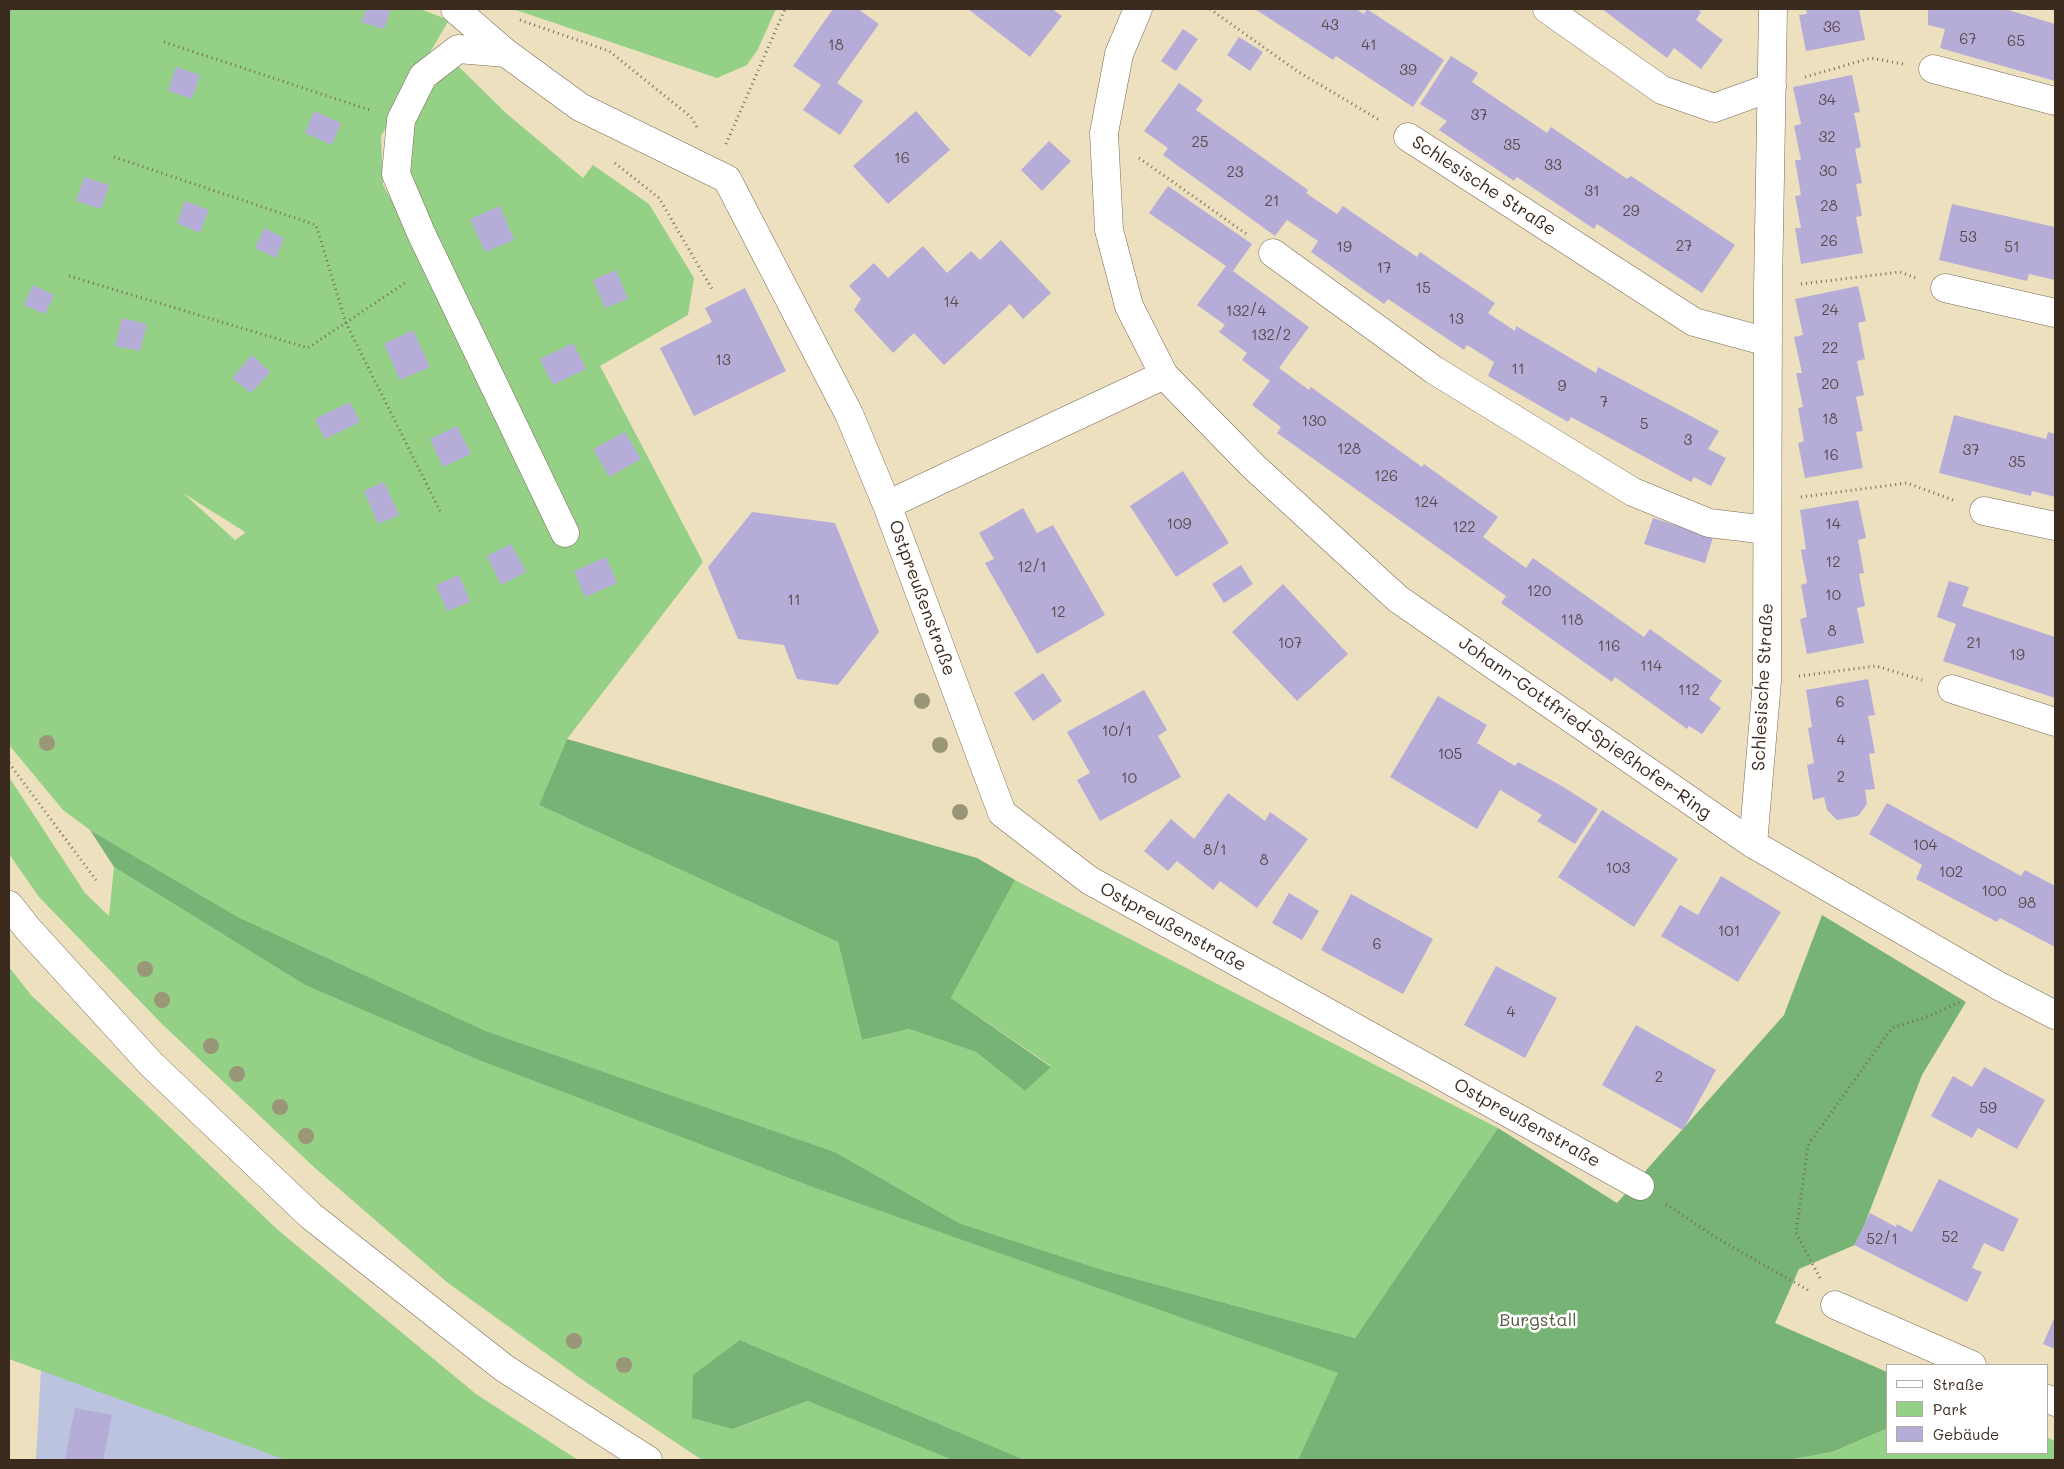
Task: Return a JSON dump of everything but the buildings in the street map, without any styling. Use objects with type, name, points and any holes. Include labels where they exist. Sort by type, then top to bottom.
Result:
[{"type":"main road","points":[[455,9],[506,53],[580,107],[722,171]]},
{"type":"main road","name":"Johann-Gottfried-Spießhofer-Ring","points":[[1138,9],[1119,54],[1104,133],[1109,230],[1129,306],[1164,375],[1254,467],[1398,599],[1753,844],[1999,986],[2055,1015]]},
{"type":"main road","points":[[1547,9],[1662,90],[1714,108],[1772,87]]},
{"type":"main road","name":"Schlesische Straße","points":[[1753,844],[1767,681],[1768,288],[1773,9]]},
{"type":"main road","points":[[506,53],[458,49],[423,76],[401,120],[396,174],[435,262],[565,533]]},
{"type":"main road","points":[[1933,69],[2055,101]]},
{"type":"main road","name":"Schlesische Straße","points":[[1408,137],[1694,322],[1768,342]]},
{"type":"main road","name":"Ostpreußenstraße","points":[[722,171],[849,414],[887,505],[1002,813],[1089,880],[1640,1186]]},
{"type":"main road","points":[[1273,253],[1434,370],[1632,492],[1709,523],[1767,530]]},
{"type":"main road","points":[[1945,288],[2055,313]]},
{"type":"main road","name":"Ostpreußenstraße","points":[[887,505],[1164,375]]},
{"type":"main road","points":[[1984,511],[2055,526]]},
{"type":"main road","points":[[1952,690],[2055,722]]},
{"type":"main road","points":[[9,905],[28,929],[151,1064],[311,1216],[504,1368],[648,1460]]},
{"type":"main road","points":[[1835,1305],[1970,1364]]},
{"type":"path","points":[[722,171],[784,9]]},
{"type":"path","name":"Schlesische Straße","points":[[1210,9],[1297,71],[1408,137]]},
{"type":"path","points":[[516,19],[609,52],[691,117],[700,132]]},
{"type":"path","points":[[164,42],[401,120]]},
{"type":"path","points":[[1772,87],[1872,58],[1933,69]]},
{"type":"path","points":[[1104,133],[1273,253]]},
{"type":"path","points":[[114,157],[316,225],[346,323],[440,511]]},
{"type":"path","points":[[608,158],[659,198],[712,289]]},
{"type":"path","points":[[68,276],[308,348],[435,262]]},
{"type":"path","points":[[1768,288],[1900,272],[1945,288]]},
{"type":"path","points":[[1768,501],[1907,483],[1984,511]]},
{"type":"path","points":[[1767,681],[1876,666],[1952,690]]},
{"type":"path","points":[[9,763],[96,880]]},
{"type":"path","points":[[1835,1305],[1796,1233],[1808,1145],[1892,1028],[1929,1016],[1999,986]]},
{"type":"path","points":[[1640,1186],[1718,1239],[1835,1305]]},
{"type":"shaded area","points":[[41,1369],[287,1460],[36,1460]]},
{"type":"green space","points":[[9,9],[420,9],[449,20],[381,136],[383,185],[416,243],[405,168],[408,124],[432,89],[455,63],[506,113],[583,178],[593,165],[649,204],[694,278],[688,315],[600,366],[703,562],[567,739],[539,805],[838,942],[862,1040],[909,1029],[976,1052],[1025,1091],[1051,1066],[951,998],[1015,880],[1498,1128],[1355,1338],[1103,1270],[959,1223],[835,1152],[486,1031],[238,917],[90,830],[63,810],[9,745]],"holes":[[[183,493],[245,532],[235,540]]]},
{"type":"green space","points":[[513,9],[776,9],[758,49],[747,65],[717,78]]},
{"type":"green space","points":[[567,739],[977,858],[1015,880],[951,998],[1051,1067],[1025,1091],[976,1052],[909,1029],[862,1040],[838,942],[539,805]]},
{"type":"green space","points":[[9,777],[85,893],[109,916],[114,867],[305,985],[476,1059],[815,1188],[1339,1373],[1298,1460],[1025,1460],[740,1340],[734,1429],[808,1401],[969,1460],[702,1460],[587,1383],[448,1283],[315,1168],[163,1025],[39,897],[9,854]]},
{"type":"green space","name":"Burgstall","points":[[90,830],[238,917],[486,1031],[835,1152],[959,1223],[1103,1270],[1355,1338],[1498,1128],[1617,1203],[1784,1015],[1822,915],[1966,1002],[1922,1075],[1857,1244],[1799,1269],[1775,1323],[1886,1372],[1886,1429],[1833,1452],[1788,1460],[1298,1460],[1338,1373],[815,1188],[476,1059],[305,985],[114,867]]},
{"type":"green space","points":[[9,967],[31,995],[278,1230],[476,1394],[578,1460],[286,1460],[9,1359]]},
{"type":"green space","points":[[740,1340],[1025,1460],[953,1460],[808,1401],[733,1429],[692,1418],[693,1375]]},
{"type":"green space","points":[[1886,1429],[1886,1454],[2049,1454],[2049,1438],[2055,1441],[2055,1460],[1788,1460],[1834,1452]]}]
